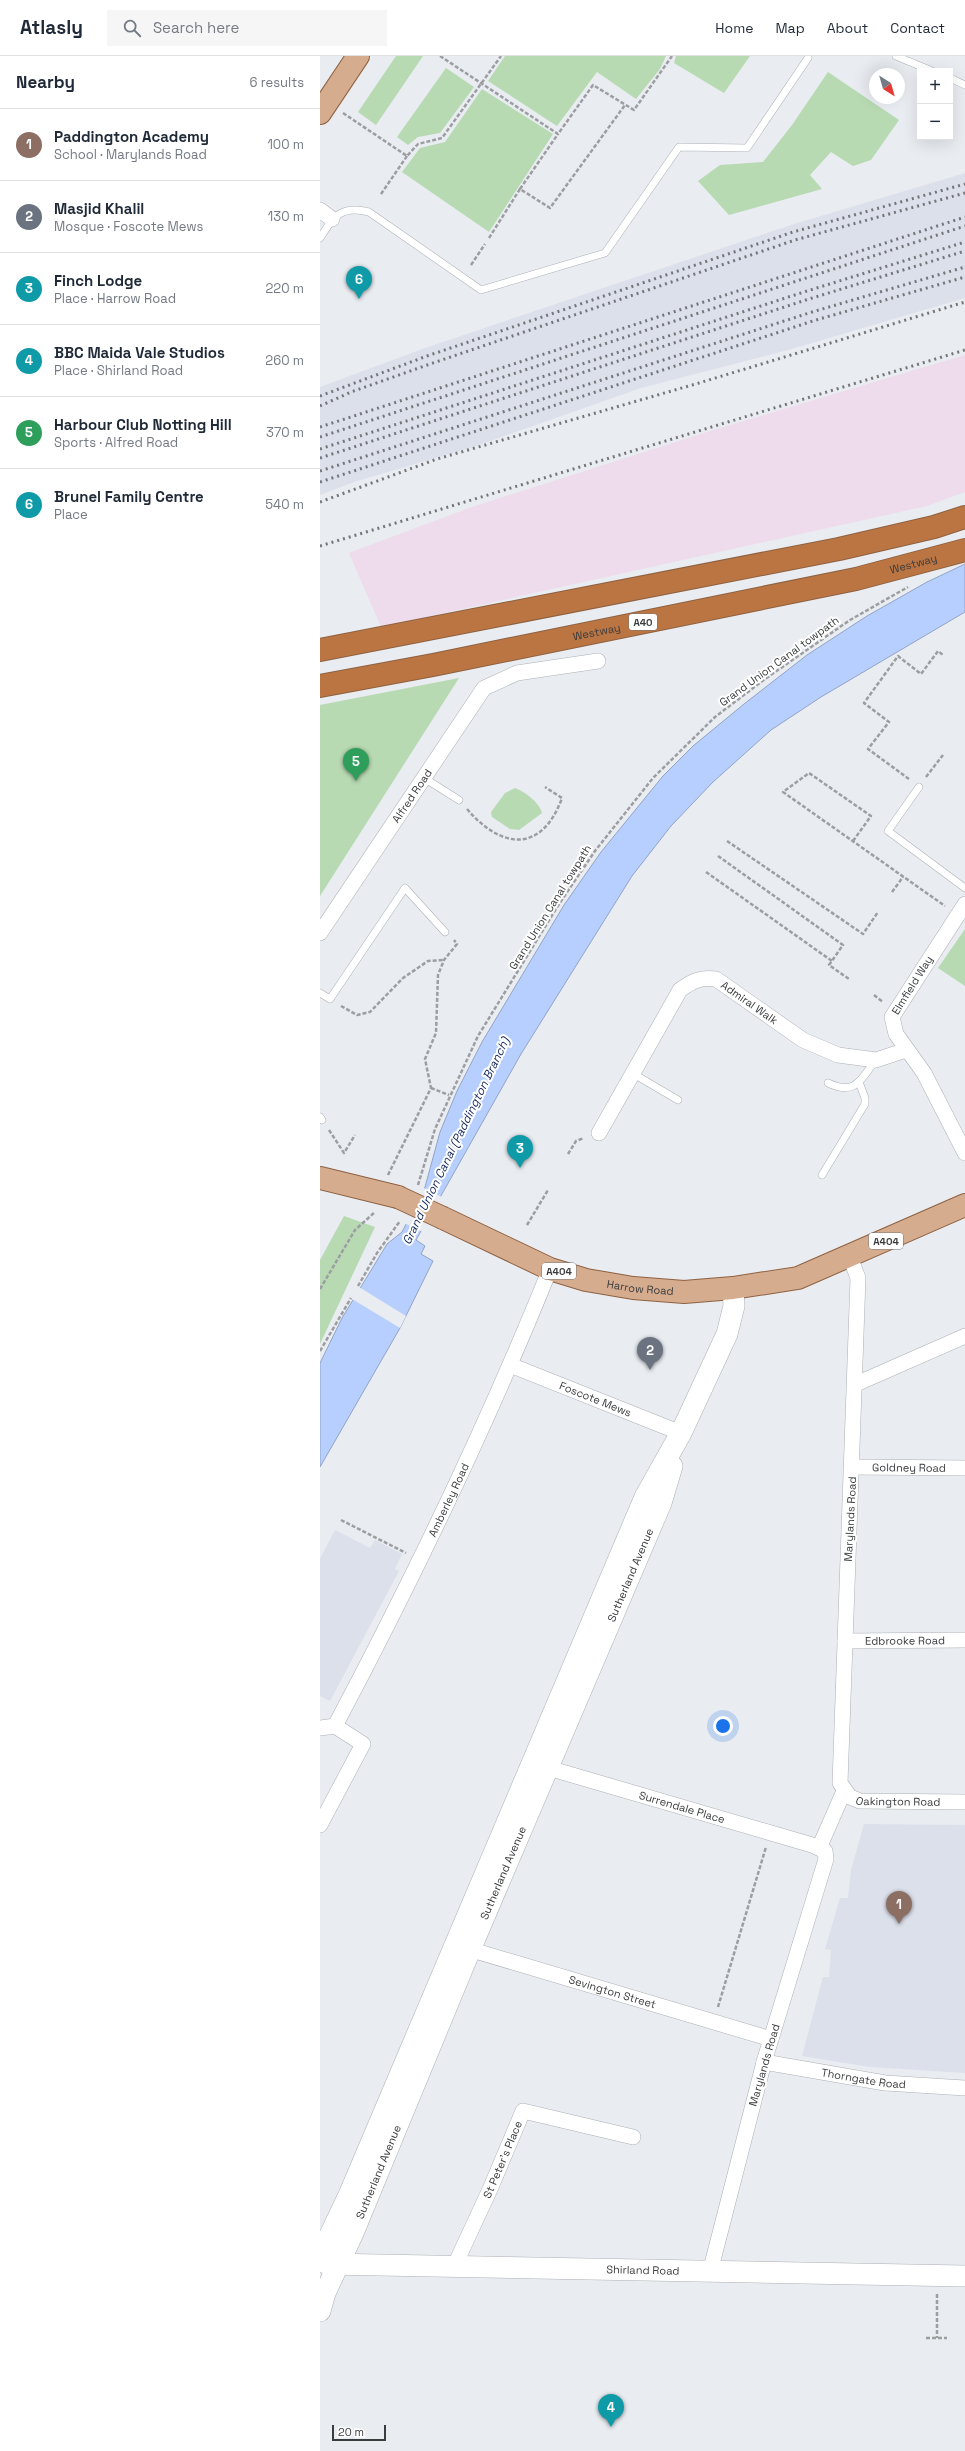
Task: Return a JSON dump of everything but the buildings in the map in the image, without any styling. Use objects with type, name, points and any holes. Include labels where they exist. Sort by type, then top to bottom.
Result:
[{"type":"highway","points":[[320,650],[839,549],[934,527],[965,517]]},
{"type":"highway","name":"Westway","points":[[320,686],[433,665],[856,579],[965,550]]},
{"type":"main road","points":[[323,107],[358,56]]},
{"type":"main road","name":"Harrow Road","points":[[320,1178],[388,1194],[443,1218],[550,1269],[591,1281],[633,1288],[684,1292],[734,1288],[798,1278],[850,1257],[965,1205]]},
{"type":"street","name":"Alfred Road","points":[[320,933],[484,688],[517,673],[598,660]]},
{"type":"street","name":"Elmfield Way","points":[[961,909],[892,1017],[896,1034],[906,1050],[924,1073],[965,1153]]},
{"type":"street","name":"Admiral Walk","points":[[599,1133],[680,990],[691,982],[704,977],[716,979],[803,1040],[838,1055],[876,1060],[906,1050]]},
{"type":"street","name":"Marylands Road","points":[[710,2272],[764,2062],[842,1787],[845,1641],[856,1384],[858,1278],[850,1257]]},
{"type":"street","name":"Amberley Road","points":[[335,1726],[420,1561],[463,1472],[550,1269]]},
{"type":"street","name":"Sutherland Avenue","points":[[320,2310],[325,2293],[326,2261],[463,1947],[540,1765],[661,1503],[681,1433],[727,1334],[734,1306],[734,1288]]},
{"type":"street","points":[[856,1384],[965,1336]]},
{"type":"street","name":"Foscote Mews","points":[[510,1365],[681,1433]]},
{"type":"street","name":"Goldney Road","points":[[852,1467],[965,1468]]},
{"type":"street","name":"Edbrooke Road","points":[[845,1641],[965,1640]]},
{"type":"street","points":[[320,1728],[335,1726],[363,1744],[320,1825]]},
{"type":"street","name":"Surrendale Place","points":[[540,1765],[770,1833],[823,1853]]},
{"type":"street","name":"Oakington Road","points":[[842,1787],[850,1797],[860,1801],[965,1802]]},
{"type":"street","name":"Sevington Street","points":[[463,1947],[771,2039]]},
{"type":"street","name":"Thorngate Road","points":[[764,2062],[885,2084],[965,2088]]},
{"type":"street","name":"St Peter's Place","points":[[454,2266],[491,2187],[523,2111],[632,2137]]},
{"type":"street","name":"Shirland Road","points":[[326,2261],[454,2266],[965,2276]]},
{"type":"lane","points":[[896,56],[925,68]]},
{"type":"lane","points":[[320,238],[326,215],[356,208],[369,212],[481,290],[605,252],[679,147],[747,148],[808,58]]},
{"type":"lane","points":[[953,79],[965,85]]},
{"type":"lane","points":[[424,778],[459,800]]},
{"type":"lane","points":[[919,787],[888,831],[965,888]]},
{"type":"lane","points":[[320,993],[330,999],[405,888],[445,932]]},
{"type":"lane","points":[[828,1083],[846,1089],[859,1082],[876,1060]]},
{"type":"lane","points":[[632,1073],[678,1100]]},
{"type":"lane","points":[[822,1174],[865,1104],[865,1098],[859,1082]]},
{"type":"path","points":[[440,56],[558,134]]},
{"type":"path","points":[[381,194],[407,156],[418,144],[442,138],[501,56]]},
{"type":"path","points":[[489,238],[593,84],[634,110],[672,56]]},
{"type":"path","points":[[520,190],[550,208],[625,105]]},
{"type":"path","points":[[323,107],[407,156]]},
{"type":"path","points":[[472,265],[485,244]]},
{"type":"path","name":"Grand Union Canal towpath","points":[[418,1186],[435,1130],[478,1036],[559,904],[595,851],[653,778],[715,717],[765,679],[850,620],[914,583]]},
{"type":"path","points":[[943,655],[938,651],[921,674],[898,656],[864,703],[889,722],[868,749],[919,787],[943,755]]},
{"type":"path","points":[[853,841],[871,816],[810,773],[784,792],[903,877],[961,909]]},
{"type":"path","points":[[459,800],[480,825],[507,838],[522,841],[538,835],[558,810],[562,798],[546,787]]},
{"type":"path","points":[[727,841],[863,934],[878,912]]},
{"type":"path","points":[[718,856],[843,945],[829,965],[849,979]]},
{"type":"path","points":[[706,872],[832,961]]},
{"type":"path","points":[[892,892],[903,877]]},
{"type":"path","points":[[320,1289],[356,1230],[378,1209],[388,1194],[430,1088],[425,1059],[436,1033],[436,992],[438,976],[444,960],[457,944],[445,932]]},
{"type":"path","points":[[330,999],[357,1015],[370,1012],[403,978],[428,961],[444,960]]},
{"type":"path","points":[[430,1088],[450,1095]]},
{"type":"path","points":[[321,1118],[344,1153],[355,1135]]},
{"type":"path","points":[[568,1154],[576,1141],[599,1133]]},
{"type":"path","points":[[527,1225],[548,1190]]},
{"type":"path","points":[[358,1286],[377,1253],[400,1221]]},
{"type":"path","points":[[320,1351],[351,1298]]},
{"type":"path","points":[[341,1520],[420,1561]]},
{"type":"path","points":[[714,2021],[770,1833]]},
{"type":"path","points":[[937,2276],[937,2338]]},
{"type":"path","points":[[926,2338],[947,2338]]},
{"type":"shaded area","points":[[965,173],[965,298],[788,350],[641,388],[473,447],[357,481],[320,495],[320,387],[425,348],[791,225]]},
{"type":"shaded area","points":[[965,355],[965,492],[927,506],[381,627],[349,553],[472,507],[707,432]]},
{"type":"shaded area","points":[[335,1530],[370,1548],[375,1540],[402,1554],[395,1569],[399,1571],[330,1701],[320,1696],[320,1559]]},
{"type":"shaded area","points":[[864,1824],[965,1825],[965,2073],[870,2067],[802,2056],[823,1977],[829,1977],[831,1950],[825,1949],[840,1898],[848,1898],[851,1870]]},
{"type":"green space","points":[[396,56],[423,56],[376,125],[358,112]]},
{"type":"green space","points":[[505,56],[666,56],[660,69],[636,99],[597,72],[557,126],[488,81]]},
{"type":"green space","points":[[676,56],[750,56],[724,93],[674,63]]},
{"type":"green space","points":[[446,68],[474,87],[440,133],[418,137],[408,145],[397,137]]},
{"type":"green space","points":[[828,72],[869,100],[869,104],[875,104],[899,120],[871,160],[853,166],[831,152],[810,175],[822,189],[729,215],[698,181],[720,165],[763,162],[792,125]]},
{"type":"green space","points":[[482,89],[553,134],[489,232],[402,172],[420,148],[445,142]]},
{"type":"green space","points":[[459,678],[320,896],[320,705]]},
{"type":"green space","points":[[515,788],[531,798],[538,805],[542,813],[519,830],[510,829],[492,817],[491,812],[505,793]]},
{"type":"green space","points":[[965,929],[965,986],[938,968]]},
{"type":"green space","points":[[344,1216],[375,1227],[320,1344],[320,1260]]},
{"type":"water","name":"Grand Union Canal (Paddington Branch)","points":[[965,564],[965,612],[821,697],[771,730],[713,782],[671,826],[632,876],[521,1054],[416,1240],[425,1246],[421,1254],[433,1261],[400,1328],[320,1467],[320,1363],[342,1318],[387,1244],[402,1232],[425,1187],[440,1132],[457,1091],[482,1042],[564,905],[601,852],[663,776],[693,746],[744,704],[807,655],[867,616],[927,582]]},
{"type":"pier","points":[[422,1187],[442,1197],[423,1232],[404,1223]]},
{"type":"pier","points":[[359,1287],[406,1316],[400,1328],[352,1299]]},
{"type":"railway","points":[[320,396],[427,356],[793,232],[965,184]]},
{"type":"railway","points":[[320,406],[351,392],[430,364],[795,240],[965,193]]},
{"type":"railway","points":[[320,427],[965,217]]},
{"type":"railway","points":[[320,437],[965,226]]},
{"type":"railway","points":[[320,449],[807,291],[965,242]]},
{"type":"railway","points":[[320,458],[809,299],[965,251]]},
{"type":"railway","points":[[320,471],[812,312],[965,267]]},
{"type":"railway","points":[[320,482],[816,320],[965,277]]},
{"type":"railway","points":[[320,502],[437,459],[699,383],[965,302]]},
{"type":"railway","points":[[320,546],[965,350]]},
{"type":"place","name":"Brunel Family Centre","points":[[359,299]]},
{"type":"place","name":"Harbour Club Notting Hill","points":[[356,781]]},
{"type":"place","name":"Finch Lodge","points":[[520,1168]]},
{"type":"place","name":"Masjid Khalil","points":[[650,1370]]},
{"type":"place","name":"Paddington Academy","points":[[899,1924]]},
{"type":"place","name":"BBC Maida Vale Studios","points":[[611,2427]]}]
